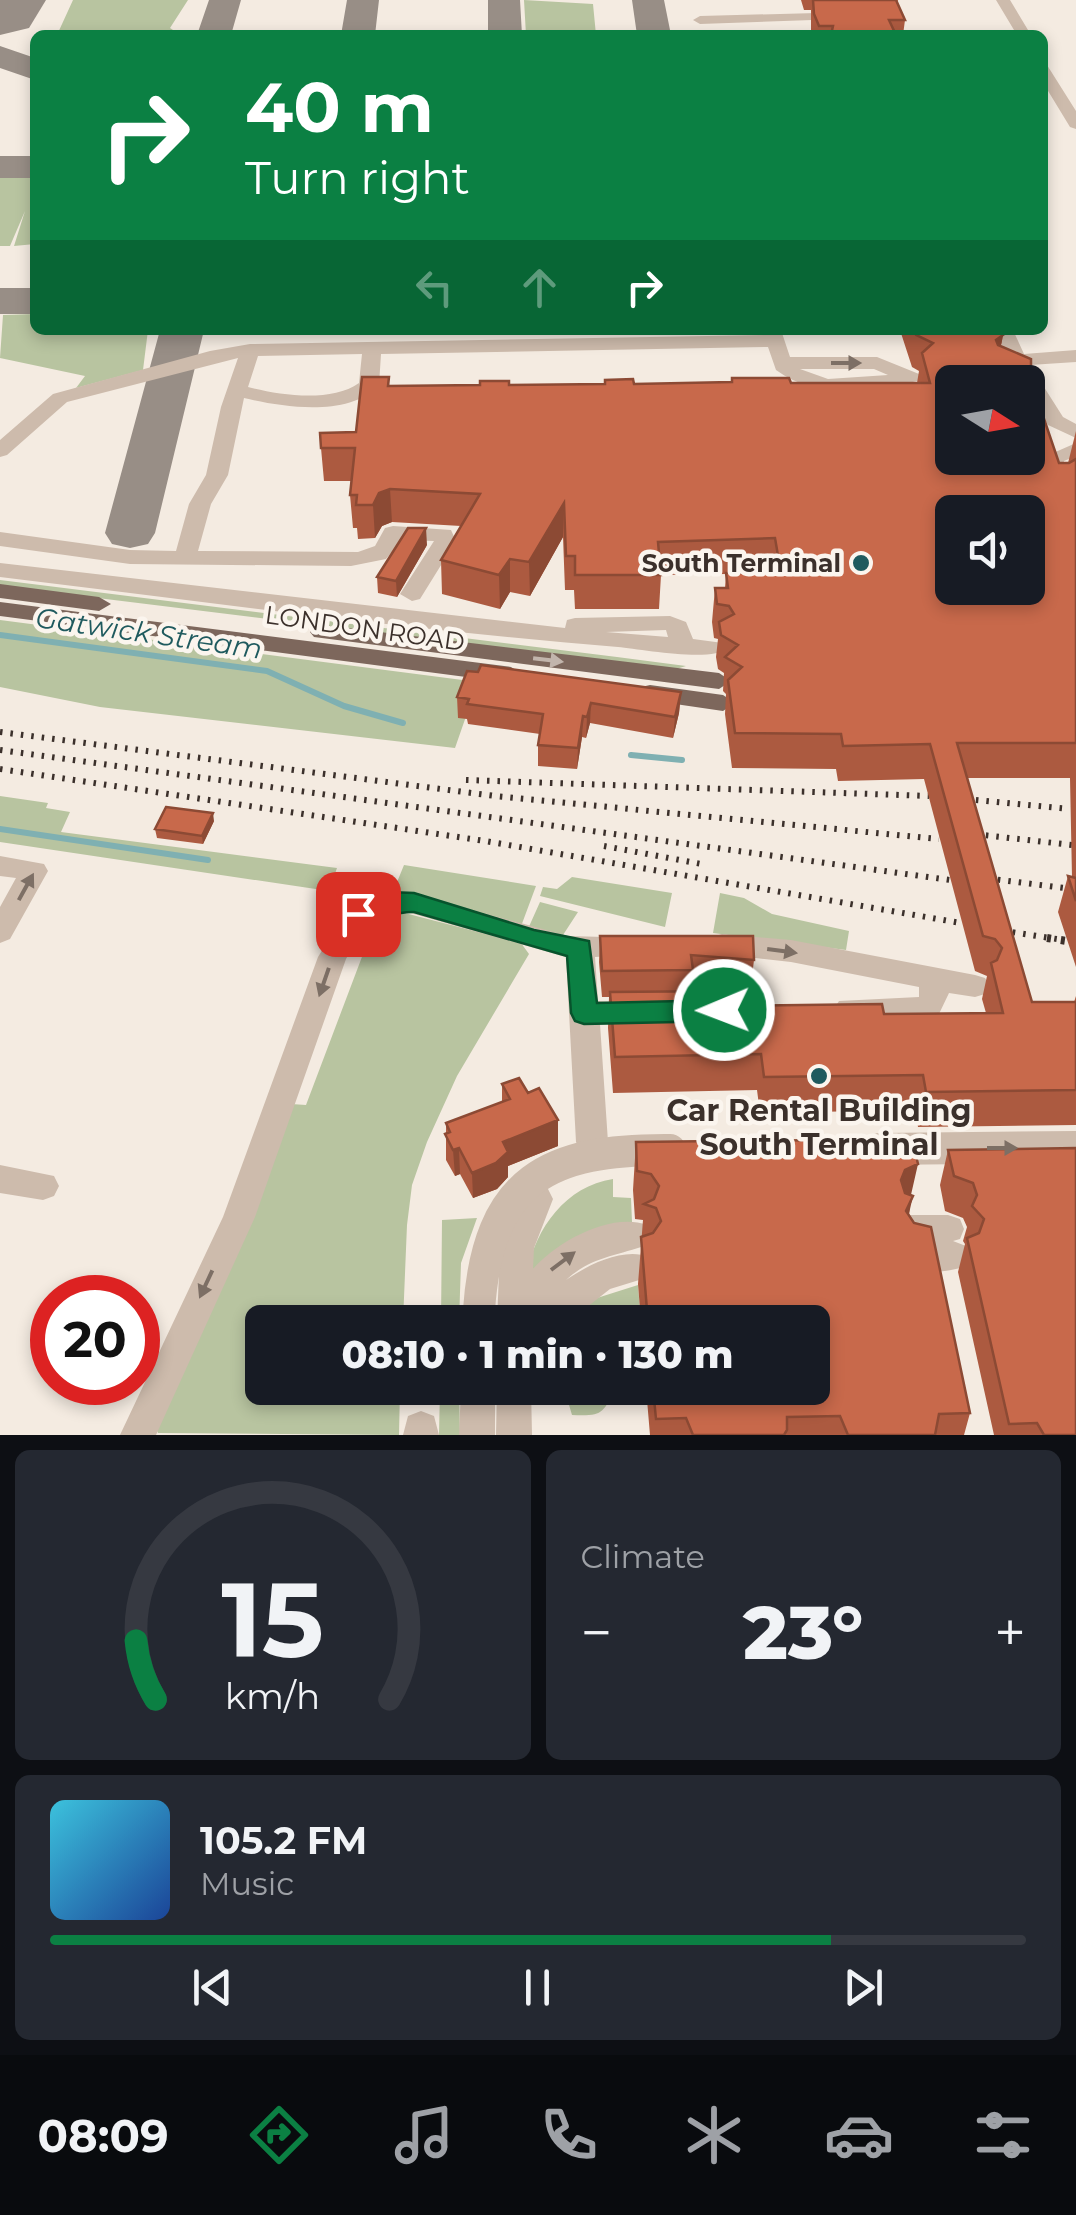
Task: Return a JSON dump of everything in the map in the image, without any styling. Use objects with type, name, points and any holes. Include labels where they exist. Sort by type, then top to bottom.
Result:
[{"type":"main road","name":"LONDON ROAD","points":[[0,591],[721,692],[0,609]]},
{"type":"street","points":[[695,0],[702,28],[812,16]]},
{"type":"street","points":[[1004,0],[1021,30]]},
{"type":"street","points":[[1048,78],[1076,124]]},
{"type":"street","points":[[1005,335],[1007,364],[1076,356]]},
{"type":"street","points":[[0,451],[48,404],[60,398],[217,355],[250,350],[773,336],[781,364],[796,377],[817,384],[908,382]]},
{"type":"street","points":[[237,390],[291,398],[353,396],[369,385],[372,346]]},
{"type":"street","points":[[185,558],[200,504],[216,475],[250,350]]},
{"type":"street","points":[[1045,413],[1069,429]]},
{"type":"street","points":[[1060,488],[1052,462],[1061,452],[1076,448]]},
{"type":"street","points":[[0,539],[113,556],[280,557],[328,571],[363,570],[381,562],[393,533],[436,534],[446,539],[412,594]]},
{"type":"street","points":[[0,570],[496,630],[664,622],[676,625],[683,648],[715,648]]},
{"type":"street","points":[[0,866],[34,871],[0,932]]},
{"type":"street","points":[[138,1435],[238,1217],[332,957],[358,914],[388,902],[414,903],[534,940],[580,948],[654,945]]},
{"type":"street","points":[[694,944],[790,951],[975,986]]},
{"type":"street","points":[[580,948],[592,1142]]},
{"type":"street","points":[[816,1009],[928,1008],[933,1003],[934,979]]},
{"type":"street","points":[[584,1013],[664,1012]]},
{"type":"street","points":[[845,1149],[1076,1148]]},
{"type":"street","points":[[480,1305],[483,1258],[491,1231],[515,1196],[541,1175],[598,1152],[709,1150]]},
{"type":"street","points":[[0,1178],[43,1186]]},
{"type":"street","points":[[516,1305],[517,1248],[537,1199]]},
{"type":"street","points":[[913,1243],[951,1242]]},
{"type":"street","points":[[525,1305],[559,1262],[588,1245],[636,1251],[615,1270],[588,1283],[565,1305]]},
{"type":"street","points":[[476,1435],[477,1405]]},
{"type":"street","points":[[514,1405],[514,1435]]},
{"type":"green space","points":[[73,0],[188,0],[170,28],[173,30],[59,30]]},
{"type":"green space","points":[[524,0],[593,4],[596,30],[526,30]]},
{"type":"green space","points":[[0,178],[30,178],[30,244],[14,246],[25,211],[10,246],[0,246]]},
{"type":"green space","points":[[30,314],[30,335],[147,335],[143,370],[76,388],[85,376],[0,358],[3,315]]},
{"type":"green space","points":[[0,580],[686,666],[676,669],[0,586]]},
{"type":"green space","points":[[0,620],[478,682],[455,748],[100,707],[0,687]]},
{"type":"green space","points":[[0,796],[48,803],[46,808],[70,812],[61,832],[337,868],[329,891],[0,842]]},
{"type":"green space","points":[[404,865],[536,886],[520,929],[415,895],[393,892]]},
{"type":"green space","points":[[572,877],[672,893],[665,927],[540,896],[543,887],[557,889]]},
{"type":"green space","points":[[720,893],[744,898],[772,914],[849,931],[846,950],[713,933]]},
{"type":"green space","points":[[540,902],[578,912],[563,935],[527,931]]},
{"type":"green space","points":[[397,911],[521,943],[529,954],[457,1076],[427,1142],[412,1185],[404,1305],[245,1305],[245,1405],[400,1405],[399,1435],[158,1433],[156,1428],[291,1104],[306,1105],[371,933],[388,935]]},
{"type":"green space","points":[[613,1179],[613,1197],[631,1198],[632,1222],[527,1272],[538,1240],[556,1212],[581,1190]]},
{"type":"green space","points":[[477,1218],[461,1263],[460,1305],[441,1305],[442,1220]]},
{"type":"green space","points":[[638,1285],[640,1305],[589,1305],[597,1298]]},
{"type":"green space","points":[[440,1405],[459,1405],[460,1435],[439,1435]]},
{"type":"green space","points":[[569,1405],[606,1405],[596,1414],[572,1415]]},
{"type":"building","points":[[813,0],[896,0],[905,20],[889,20],[894,30],[832,30],[833,26],[819,26]]},
{"type":"building","name":"South Terminal","points":[[916,335],[1003,335],[996,340],[998,345],[1031,359],[1031,365],[935,365],[935,475],[1045,475],[1045,422],[1059,463],[1076,459],[1076,743],[957,743],[1032,1002],[1076,1002],[1076,1090],[926,1092],[923,1075],[764,1077],[761,1054],[615,1057],[610,992],[730,991],[732,1006],[882,1004],[884,1014],[1003,1013],[991,963],[997,960],[1002,948],[995,939],[983,936],[930,744],[843,746],[841,734],[735,733],[728,680],[742,667],[725,657],[738,645],[721,635],[719,622],[734,614],[729,606],[717,604],[715,588],[728,588],[726,573],[781,573],[775,538],[658,542],[661,575],[575,575],[575,556],[566,556],[564,503],[529,562],[510,559],[499,575],[441,560],[480,494],[390,489],[379,493],[373,505],[356,505],[357,495],[350,495],[355,448],[321,448],[320,433],[356,432],[362,377],[389,377],[388,386],[480,385],[480,381],[509,381],[509,385],[605,384],[605,380],[633,379],[634,384],[732,382],[732,378],[789,378],[791,383],[930,383],[922,353],[933,343]]},
{"type":"building","points":[[408,528],[426,528],[396,581],[377,577]]},
{"type":"building","points":[[481,665],[681,692],[675,717],[591,703],[587,717],[583,716],[578,748],[538,745],[543,714],[467,704],[469,699],[457,697],[467,671],[478,672]]},
{"type":"building","points":[[166,807],[213,813],[202,836],[155,829]]},
{"type":"building","points":[[1068,876],[1076,878],[1076,901]]},
{"type":"building","points":[[600,936],[753,936],[754,960],[691,955],[693,970],[602,971]]},
{"type":"building","points":[[519,1078],[528,1093],[539,1088],[558,1120],[503,1142],[508,1152],[496,1163],[472,1173],[459,1148],[453,1150],[445,1134],[450,1132],[446,1123],[510,1099],[502,1084]]},
{"type":"building","points":[[912,1139],[918,1164],[905,1170],[901,1180],[905,1193],[913,1196],[906,1211],[914,1223],[931,1227],[970,1413],[939,1414],[935,1435],[848,1435],[840,1416],[787,1417],[784,1435],[693,1435],[686,1418],[656,1419],[655,1405],[830,1405],[830,1305],[647,1305],[641,1237],[653,1233],[661,1221],[656,1208],[644,1204],[654,1199],[659,1186],[651,1174],[637,1171],[636,1142]]},
{"type":"building","points":[[1076,1148],[1076,1435],[1044,1435],[1037,1423],[1009,1424],[967,1238],[979,1233],[984,1219],[972,1206],[977,1195],[973,1183],[954,1176],[948,1150]]},
{"type":"waterway","name":"Gatwick Stream","points":[[0,635],[267,671],[344,706],[403,723]]},
{"type":"waterway","name":"Gatwick Stream","points":[[631,755],[682,760]]},
{"type":"waterway","points":[[0,829],[208,860]]},
{"type":"taxiway","points":[[216,30],[225,0]]},
{"type":"taxiway","points":[[359,30],[363,0]]},
{"type":"taxiway","points":[[504,0],[505,30]]},
{"type":"taxiway","points":[[648,0],[653,30]]},
{"type":"taxiway","points":[[0,56],[30,68]]},
{"type":"taxiway","points":[[0,167],[30,167]]},
{"type":"taxiway","points":[[0,301],[30,301]]},
{"type":"taxiway","points":[[130,533],[181,335]]},
{"type":"runway","points":[[0,11],[6,0]]},
{"type":"railway","points":[[0,732],[495,796],[939,839]]},
{"type":"railway","points":[[0,750],[950,880]]},
{"type":"railway","points":[[0,769],[485,841],[961,923]]},
{"type":"railway","points":[[466,780],[929,796]]},
{"type":"railway","points":[[955,798],[1070,809]]},
{"type":"railway","points":[[965,833],[1072,845]]},
{"type":"railway","points":[[604,846],[707,865]]},
{"type":"railway","points":[[977,877],[1072,889]]},
{"type":"railway","points":[[992,929],[1063,940]]},
{"type":"railway","points":[[1047,938],[1067,941]]},
{"type":"place","name":"South Terminal","points":[[861,563]]},
{"type":"place","name":"Car Rental Building South Terminal","points":[[819,1076]]},
{"type":"route","points":[[358,914],[388,902],[414,903],[534,940],[580,948],[584,1013],[724,1010]]}]
